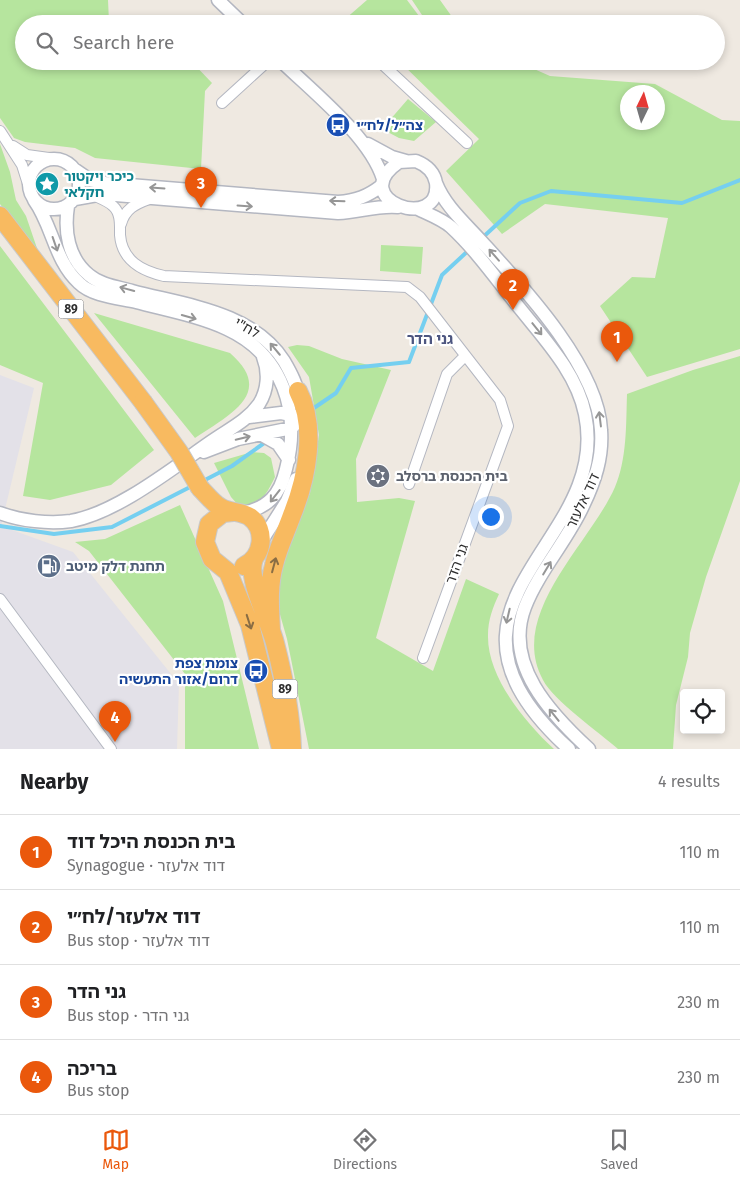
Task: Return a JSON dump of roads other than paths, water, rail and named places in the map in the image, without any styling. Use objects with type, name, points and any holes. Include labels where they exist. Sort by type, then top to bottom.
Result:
[{"type":"highway","name":"89","points":[[0,216],[143,402],[179,452],[200,488],[207,506],[209,524],[204,542],[212,559],[228,572],[236,587],[250,625],[281,749]]},
{"type":"highway","points":[[271,630],[270,594],[272,572],[281,540],[295,506],[306,455],[308,432],[306,406],[298,391]]},
{"type":"highway","name":"89","points":[[200,488],[221,508],[237,512],[256,524],[261,542],[252,565],[254,578],[271,630],[291,722],[292,749]]},
{"type":"highway","points":[[209,524],[223,513],[237,512]]},
{"type":"highway","points":[[219,565],[238,568],[254,559]]},
{"type":"street","points":[[218,0],[233,15]]},
{"type":"street","points":[[222,104],[258,70]]},
{"type":"street","points":[[290,70],[356,135],[372,154],[388,199],[398,207]]},
{"type":"street","points":[[389,70],[467,143]]},
{"type":"street","points":[[0,131],[22,164],[34,200],[46,209],[54,210],[93,195],[338,213],[355,212],[381,206],[418,209],[432,199],[436,183],[430,170],[424,164],[406,161],[380,151],[356,135]]},
{"type":"street","points":[[8,142],[27,155],[56,159],[69,164],[90,180],[105,183],[338,202],[354,201],[372,193],[392,167],[399,162],[406,161]]},
{"type":"street","points":[[28,184],[34,168],[40,163],[56,159]]},
{"type":"street","points":[[71,203],[80,184],[74,169]]},
{"type":"street","name":"דוד אלעזר","points":[[436,183],[446,203],[495,256],[566,344],[579,365],[599,409],[601,452],[596,476],[579,516],[525,606],[519,634],[526,668],[542,699],[560,723],[589,749]]},
{"type":"street","name":"גני הדר","points":[[93,195],[113,205],[117,211],[124,248],[134,264],[147,272],[164,276],[407,287],[420,297],[500,400],[508,426],[423,658]]},
{"type":"street","points":[[120,225],[123,216],[130,208],[152,198]]},
{"type":"street","name":"לח\"י","points":[[34,200],[45,217],[63,264],[80,284],[96,292],[217,325],[240,336],[260,351],[272,365],[284,385],[302,452],[287,501],[261,542]]},
{"type":"street","name":"לח\"י","points":[[71,203],[67,238],[70,248],[88,274],[108,284],[219,314],[243,324],[259,334],[278,352],[298,391],[289,460],[282,486],[273,500],[254,511],[237,512]]},
{"type":"street","name":"דוד אלעזר","points":[[418,209],[450,226],[490,272],[555,352],[567,371],[585,412],[588,451],[583,472],[566,509],[512,601],[507,618],[506,635],[513,673],[530,706],[551,732],[569,749]]},
{"type":"street","points":[[0,513],[24,520],[43,521],[70,521],[91,515],[118,502],[192,456],[249,417],[262,398],[266,386],[266,365],[260,351]]},
{"type":"street","points":[[408,484],[447,374],[465,356]]},
{"type":"street","points":[[249,417],[294,420]]},
{"type":"street","points":[[192,456],[238,439],[262,435],[294,420]]},
{"type":"street","points":[[262,435],[278,444],[289,460]]},
{"type":"street","points":[[0,599],[111,749]]},
{"type":"waterway","points":[[481,239],[520,203],[551,191],[682,203],[740,180]]},
{"type":"waterway","points":[[311,410],[336,393],[351,368],[409,362],[442,275],[470,249]]},
{"type":"waterway","points":[[203,481],[232,466],[267,441]]},
{"type":"waterway","points":[[0,526],[54,534],[112,527],[194,485]]},
{"type":"place","name":"צה״ל/לח״י","points":[[338,125]]},
{"type":"place","name":"כיכר ויקטור חקלאי","points":[[47,184]]},
{"type":"place","name":"גני הדר","points":[[201,208]]},
{"type":"place","name":"דוד אלעזר/לח״י","points":[[513,310]]},
{"type":"place","name":"בית הכנסת היכל דוד","points":[[617,362]]},
{"type":"place","name":"בית הכנסת ברסלב","points":[[378,476]]},
{"type":"place","name":"תחנת דלק מיטב","points":[[49,566]]},
{"type":"place","name":"צומת צפת דרום/אזור התעשיה","points":[[256,671]]},
{"type":"place","name":"בריכה","points":[[115,742]]},
{"type":"district","name":"גני הדר","points":[[430,339]]}]
